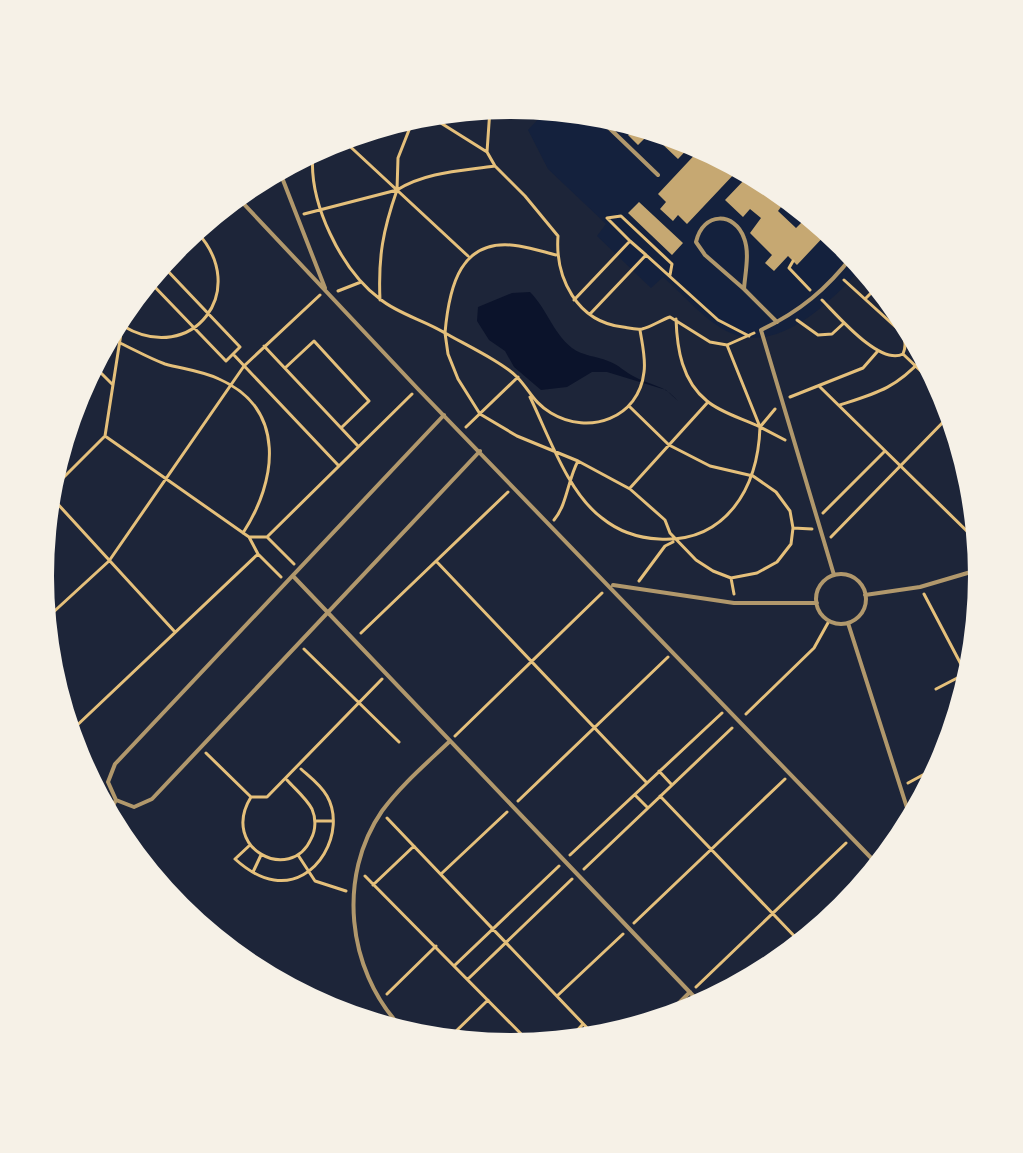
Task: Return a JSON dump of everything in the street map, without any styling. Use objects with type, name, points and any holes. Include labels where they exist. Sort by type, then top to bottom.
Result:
[{"type":"lane","points":[[612,131],[658,175]]},
{"type":"lane","points":[[283,180],[326,290]]},
{"type":"lane","points":[[245,205],[418,389],[871,858]]},
{"type":"lane","points":[[744,289],[747,245],[743,233],[720,218],[707,222],[699,229],[696,242],[705,255],[777,322]]},
{"type":"lane","points":[[834,575],[761,330],[792,315],[817,296],[846,265]]},
{"type":"lane","points":[[444,415],[115,764],[108,782],[116,800],[134,807],[146,803],[480,451]]},
{"type":"lane","points":[[865,595],[920,587],[969,573]]},
{"type":"lane","points":[[834,575],[853,577],[862,586],[865,595],[863,611],[848,623],[829,621],[820,612],[817,603],[820,587],[834,575]]},
{"type":"lane","points":[[293,576],[694,996]]},
{"type":"lane","points":[[610,585],[734,603],[817,603]]},
{"type":"lane","points":[[848,623],[907,807]]},
{"type":"lane","points":[[394,1018],[367,977],[359,951],[354,892],[358,868],[381,813],[404,785],[450,741]]},
{"type":"lane","points":[[680,1002],[690,992]]},
{"type":"path","points":[[487,152],[489,120]]},
{"type":"path","points":[[443,124],[487,152],[495,166],[558,236],[556,255],[562,279],[574,300],[590,315],[613,326],[640,330],[670,317],[710,342],[727,345],[761,330]]},
{"type":"path","points":[[380,300],[378,263],[381,238],[397,190],[398,158],[409,131]]},
{"type":"path","points":[[352,148],[469,257]]},
{"type":"path","points":[[312,165],[319,209],[340,251],[361,282],[380,300],[445,333],[518,377],[569,477],[588,506],[620,530],[643,538],[676,540],[695,536],[720,523],[740,500],[753,476],[759,451],[760,427],[727,345]]},
{"type":"path","points":[[296,217],[377,197],[426,177],[495,166]]},
{"type":"path","points":[[669,277],[672,264],[662,254],[621,216],[607,218],[669,277],[718,320],[749,336]]},
{"type":"path","points":[[127,328],[151,338],[167,338],[194,328],[208,314],[219,288],[219,272],[216,257],[204,239]]},
{"type":"path","points":[[574,300],[630,241]]},
{"type":"path","points":[[556,255],[517,245],[493,246],[469,257],[456,275],[445,333],[448,354],[458,379],[480,414],[517,436],[578,461],[630,489],[665,520],[676,540],[696,560],[713,571],[731,578],[757,573],[777,562],[791,544],[793,528],[790,511],[776,492],[753,476],[710,466],[669,445],[630,407]]},
{"type":"path","points":[[590,315],[646,255]]},
{"type":"path","points":[[793,261],[789,268],[791,272],[877,352],[889,357],[903,354]]},
{"type":"path","points":[[157,289],[226,361],[240,347],[170,273]]},
{"type":"path","points":[[838,275],[892,322]]},
{"type":"path","points":[[332,296],[361,282]]},
{"type":"path","points":[[55,610],[109,561],[244,366],[326,290]]},
{"type":"path","points":[[865,299],[870,294]]},
{"type":"path","points":[[792,315],[818,335],[832,334],[844,322]]},
{"type":"path","points":[[676,319],[677,348],[688,378],[708,402],[798,447]]},
{"type":"path","points":[[530,397],[552,414],[590,424],[607,420],[630,407],[644,376],[640,330]]},
{"type":"path","points":[[66,475],[105,436],[120,339]]},
{"type":"path","points":[[285,368],[314,341],[369,401],[341,428]]},
{"type":"path","points":[[120,343],[164,363],[218,378],[231,385],[257,409],[270,445],[266,487],[257,511],[243,533]]},
{"type":"path","points":[[903,354],[906,344]]},
{"type":"path","points":[[264,346],[358,447]]},
{"type":"path","points":[[760,427],[783,400],[863,368],[877,352]]},
{"type":"path","points":[[233,354],[339,466]]},
{"type":"path","points":[[903,354],[920,371]]},
{"type":"path","points":[[839,406],[878,393],[904,379],[915,366]]},
{"type":"path","points":[[101,373],[112,384]]},
{"type":"path","points":[[461,432],[518,377]]},
{"type":"path","points":[[819,386],[966,531]]},
{"type":"path","points":[[249,537],[267,537],[418,389]]},
{"type":"path","points":[[630,489],[708,402]]},
{"type":"path","points":[[825,542],[943,423]]},
{"type":"path","points":[[105,436],[249,537],[258,554],[287,583]]},
{"type":"path","points":[[818,518],[885,451]]},
{"type":"path","points":[[550,524],[560,513],[569,477],[578,461]]},
{"type":"path","points":[[354,640],[514,486]]},
{"type":"path","points":[[60,506],[175,632]]},
{"type":"path","points":[[793,528],[821,529]]},
{"type":"path","points":[[267,537],[299,569]]},
{"type":"path","points":[[633,588],[665,546],[676,540]]},
{"type":"path","points":[[78,724],[258,554]]},
{"type":"path","points":[[436,561],[647,783]]},
{"type":"path","points":[[731,578],[734,603]]},
{"type":"path","points":[[450,741],[610,585]]},
{"type":"path","points":[[920,587],[960,665]]},
{"type":"path","points":[[468,979],[814,648],[829,621]]},
{"type":"path","points":[[298,644],[399,742]]},
{"type":"path","points":[[441,874],[674,651]]},
{"type":"path","points":[[201,747],[251,797],[267,797],[387,675]]},
{"type":"path","points":[[936,689],[957,677]]},
{"type":"path","points":[[455,965],[727,707]]},
{"type":"path","points":[[250,845],[235,859],[253,872],[273,880],[288,880],[308,871],[328,849],[333,821],[328,797],[299,767]]},
{"type":"path","points":[[659,771],[672,785]]},
{"type":"path","points":[[557,996],[791,774]]},
{"type":"path","points":[[901,787],[924,774]]},
{"type":"path","points":[[251,797],[245,807],[242,827],[250,845],[261,855],[287,859],[298,855],[310,843],[315,821],[308,802],[287,780]]},
{"type":"path","points":[[635,795],[648,808]]},
{"type":"path","points":[[660,796],[794,936]]},
{"type":"path","points":[[381,813],[586,1027]]},
{"type":"path","points":[[315,821],[333,821]]},
{"type":"path","points":[[690,992],[852,837]]},
{"type":"path","points":[[373,885],[414,846]]},
{"type":"path","points":[[253,872],[261,855]]},
{"type":"path","points":[[298,855],[315,881],[330,888],[354,892]]},
{"type":"path","points":[[358,868],[521,1034]]},
{"type":"path","points":[[380,1001],[436,946]]},
{"type":"path","points":[[457,1030],[488,1000]]},
{"type":"path","points":[[579,1029],[583,1024]]},
{"type":"shaded area","points":[[538,120],[528,130],[548,169],[606,224],[597,236],[651,288],[663,277],[707,318],[726,331],[754,338],[789,329],[836,294],[855,275],[892,322],[934,401],[953,458],[965,517],[968,606],[953,695],[945,724],[922,779],[892,831],[874,855],[813,920],[740,973],[659,1010],[571,1030],[482,1033],[393,1018],[364,1010],[309,987],[257,957],[233,939],[168,878],[115,805],[78,724],[58,636],[55,547],[70,458],[78,429],[101,374],[131,322],[149,298],[210,233],[283,180],[364,143],[452,123]]},
{"type":"shaded area","points":[[530,292],[572,348],[612,362],[664,389],[607,372],[592,372],[567,387],[541,390],[514,367],[505,351],[489,340],[477,321],[478,307],[512,293]]},
{"type":"building","points":[[630,135],[644,139],[638,145]]},
{"type":"building","points":[[663,144],[684,153],[678,159]]},
{"type":"building","points":[[693,157],[732,176],[687,224],[678,215],[673,221],[660,209],[666,202],[658,194]]},
{"type":"building","points":[[743,182],[781,207],[778,211],[796,228],[801,223],[821,240],[797,265],[788,256],[774,271],[765,263],[772,255],[750,233],[761,218],[750,209],[743,217],[725,200]]},
{"type":"building","points":[[639,202],[683,243],[672,255],[628,213]]}]
